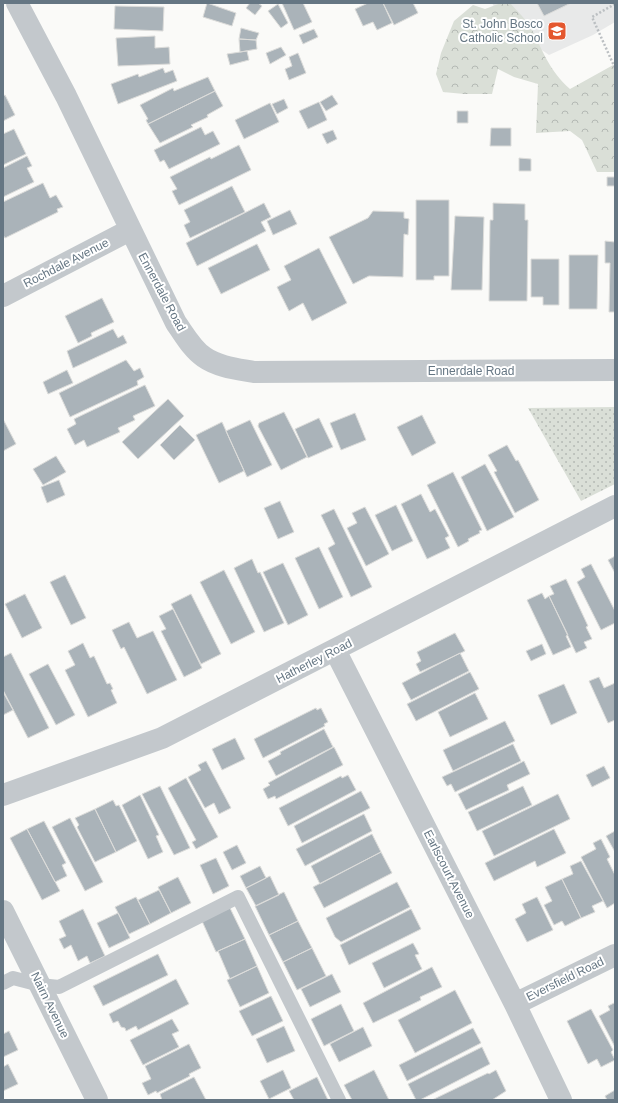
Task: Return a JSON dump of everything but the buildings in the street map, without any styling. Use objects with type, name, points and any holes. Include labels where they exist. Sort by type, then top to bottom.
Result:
[{"type":"street","name":"Ennerdale Road","points":[[17,3],[66,96],[176,323],[203,357],[225,366],[254,372],[615,370]]},
{"type":"street","name":"Rochdale Avenue","points":[[3,296],[130,230]]},
{"type":"street","name":"Hatherley Road","points":[[3,795],[162,738],[615,506]]},
{"type":"street","name":"Earlscourt Avenue","points":[[336,650],[515,1004],[561,1100]]},
{"type":"street","name":"Nairn Avenue","points":[[3,911],[97,1100]]},
{"type":"street","name":"Eversfield Road","points":[[515,1004],[615,955]]},
{"type":"lane","points":[[3,983],[13,978],[40,985],[60,987],[238,896],[339,1100]]},
{"type":"path","points":[[615,4],[592,17],[615,68]]},
{"type":"shaded area","name":"St. John Bosco Catholic School","points":[[492,3],[615,3],[615,22],[593,35],[549,55],[503,23]]},
{"type":"green space","points":[[501,3],[510,3],[525,19],[552,68],[570,89],[615,64],[615,172],[597,172],[582,140],[570,131],[536,133],[538,84],[514,77],[498,69],[492,94],[443,92],[436,74],[441,53],[454,21],[473,5],[485,9]]},
{"type":"green space","points":[[615,407],[615,484],[581,501],[528,408]]},
{"type":"place","name":"St. John Bosco Catholic School","points":[[557,31]]}]
